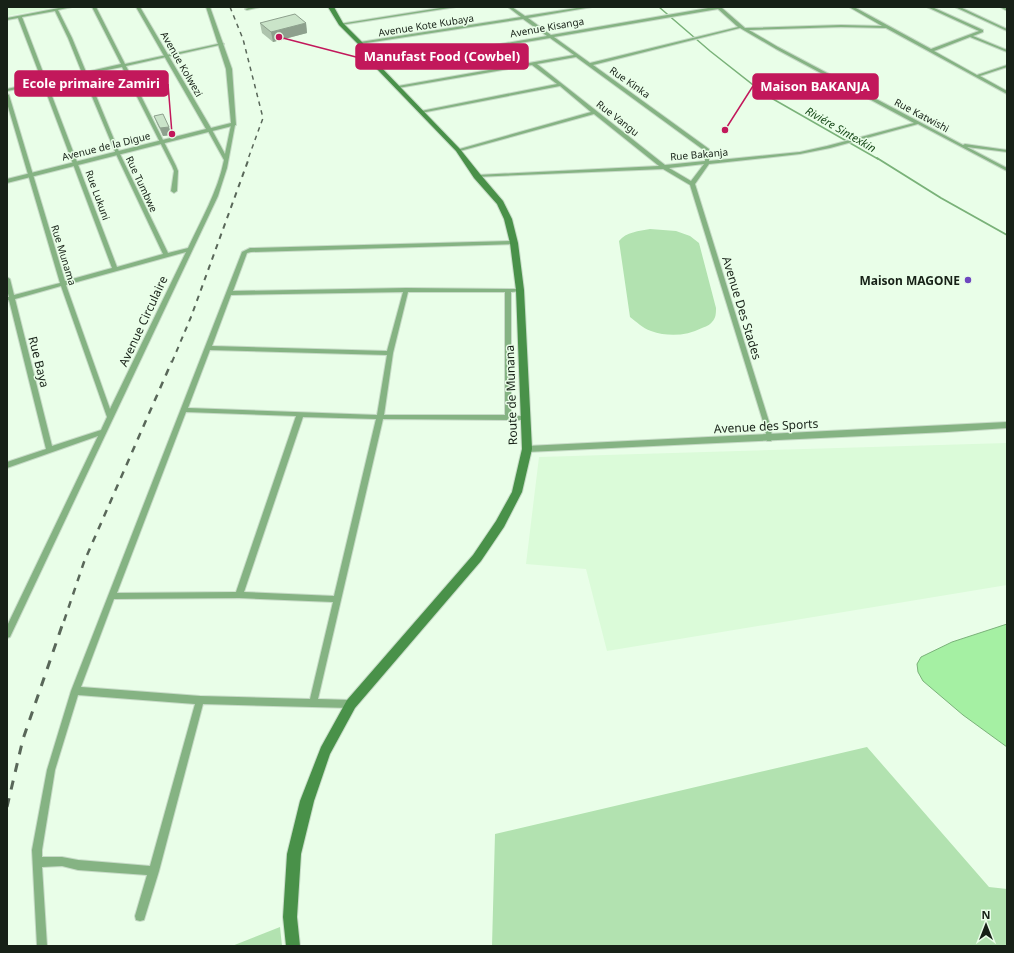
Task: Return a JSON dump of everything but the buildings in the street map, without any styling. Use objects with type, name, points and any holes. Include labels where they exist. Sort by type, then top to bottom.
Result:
[{"type":"main road","name":"Route de Munana","points":[[293,946],[290,917],[294,854],[307,801],[325,750],[351,704],[477,558],[500,524],[517,492],[527,449],[520,290],[514,243],[509,224],[500,202],[477,176],[458,150],[378,66],[360,43],[341,24],[331,7]]},
{"type":"street","points":[[7,19],[70,7]]},
{"type":"street","points":[[94,7],[176,171],[174,191]]},
{"type":"street","name":"Avenue Kolwezi","points":[[138,7],[210,131]]},
{"type":"street","name":"Avenue Circulaire","points":[[7,634],[215,196],[226,168],[226,160],[233,125],[235,123],[229,68],[208,7]]},
{"type":"street","points":[[247,9],[258,7]]},
{"type":"street","points":[[341,24],[454,7]]},
{"type":"street","name":"Rue Kinka","points":[[510,7],[704,147],[708,153],[707,163]]},
{"type":"street","name":"Avenue Kote Kubaya","points":[[360,43],[590,7]]},
{"type":"street","name":"Rue Katwishi","points":[[720,7],[742,28],[777,48],[1007,170]]},
{"type":"street","name":"Avenue Kisanga","points":[[378,66],[720,7]]},
{"type":"street","points":[[851,7],[1007,93]]},
{"type":"street","points":[[928,7],[982,31],[932,51]]},
{"type":"street","points":[[957,7],[1007,30]]},
{"type":"street","points":[[1002,7],[1007,10]]},
{"type":"street","name":"Rue Tumbwe","points":[[56,10],[70,38],[118,154],[166,255]]},
{"type":"street","name":"Rue Lukuni","points":[[20,16],[115,269]]},
{"type":"street","points":[[589,65],[742,28],[840,26],[886,27]]},
{"type":"street","points":[[970,36],[1007,51]]},
{"type":"street","points":[[7,90],[222,44]]},
{"type":"street","points":[[398,87],[576,56]]},
{"type":"street","name":"Rue Vangu","points":[[534,64],[664,167],[692,184]]},
{"type":"street","points":[[977,76],[1007,66]]},
{"type":"street","points":[[421,112],[560,85]]},
{"type":"street","name":"Rue Munama","points":[[7,95],[32,175],[63,284],[110,417]]},
{"type":"street","points":[[458,150],[595,112]]},
{"type":"street","name":"Rue Bakanja","points":[[477,176],[664,167],[800,154],[918,123]]},
{"type":"street","name":"Avenue de la Digue","points":[[7,181],[233,125]]},
{"type":"street","points":[[210,131],[226,160]]},
{"type":"street","points":[[957,143],[986,149],[1007,151]]},
{"type":"street","points":[[692,184],[707,163]]},
{"type":"street","name":"Avenue Des Stades","points":[[692,184],[765,420],[769,438]]},
{"type":"street","points":[[42,946],[37,861],[51,770],[75,691],[110,596],[184,410],[244,252],[250,250],[514,243]]},
{"type":"street","points":[[9,298],[189,249]]},
{"type":"street","name":"Rue Baya","points":[[7,280],[9,298],[50,450]]},
{"type":"street","points":[[313,702],[380,417],[390,353],[406,290]]},
{"type":"street","points":[[508,290],[508,418]]},
{"type":"street","points":[[229,293],[520,290]]},
{"type":"street","points":[[208,348],[390,353]]},
{"type":"street","points":[[184,410],[380,417],[526,418]]},
{"type":"street","points":[[239,595],[300,415]]},
{"type":"street","name":"Avenue des Sports","points":[[527,449],[654,442],[769,438],[1007,424]]},
{"type":"street","points":[[7,465],[104,431]]},
{"type":"street","points":[[110,596],[239,595],[338,599]]},
{"type":"street","points":[[75,691],[200,700],[351,704]]},
{"type":"street","points":[[140,916],[154,871],[200,700]]},
{"type":"street","points":[[37,861],[66,862],[78,865],[154,871]]},
{"type":"shaded area","points":[[7,7],[56,7],[7,16]]},
{"type":"shaded area","points":[[650,229],[676,231],[690,236],[699,243],[716,308],[714,319],[709,325],[690,333],[670,335],[648,330],[630,317],[619,241],[629,234]]},
{"type":"shaded area","points":[[1007,443],[1007,585],[607,651],[586,569],[526,564],[539,457]]},
{"type":"shaded area","points":[[1007,624],[1007,747],[963,715],[923,681],[918,672],[917,664],[921,657],[952,642]]},
{"type":"shaded area","points":[[867,747],[989,887],[1007,889],[1007,946],[492,946],[495,834]]},
{"type":"shaded area","points":[[280,927],[282,946],[232,946]]},
{"type":"waterway","name":"Riviére Sintexkin","points":[[659,7],[710,51],[766,95],[878,159]]},
{"type":"waterway","name":"Riviére Sintexkin","points":[[877,158],[941,198],[1007,235]]},
{"type":"railway","points":[[230,7],[243,39],[263,118],[248,159]]},
{"type":"railway","points":[[172,362],[191,317],[249,158]]},
{"type":"railway","points":[[64,621],[84,562],[172,361]]},
{"type":"railway","points":[[7,807],[23,739],[64,620]]},
{"type":"place","name":"Manufast Food (Cowbel)","points":[[279,37]]},
{"type":"place","name":"Maison BAKANJA","points":[[725,130]]},
{"type":"place","name":"Ecole primaire Zamiri","points":[[172,134]]},
{"type":"place","name":"Maison MAGONE","points":[[968,280]]}]
